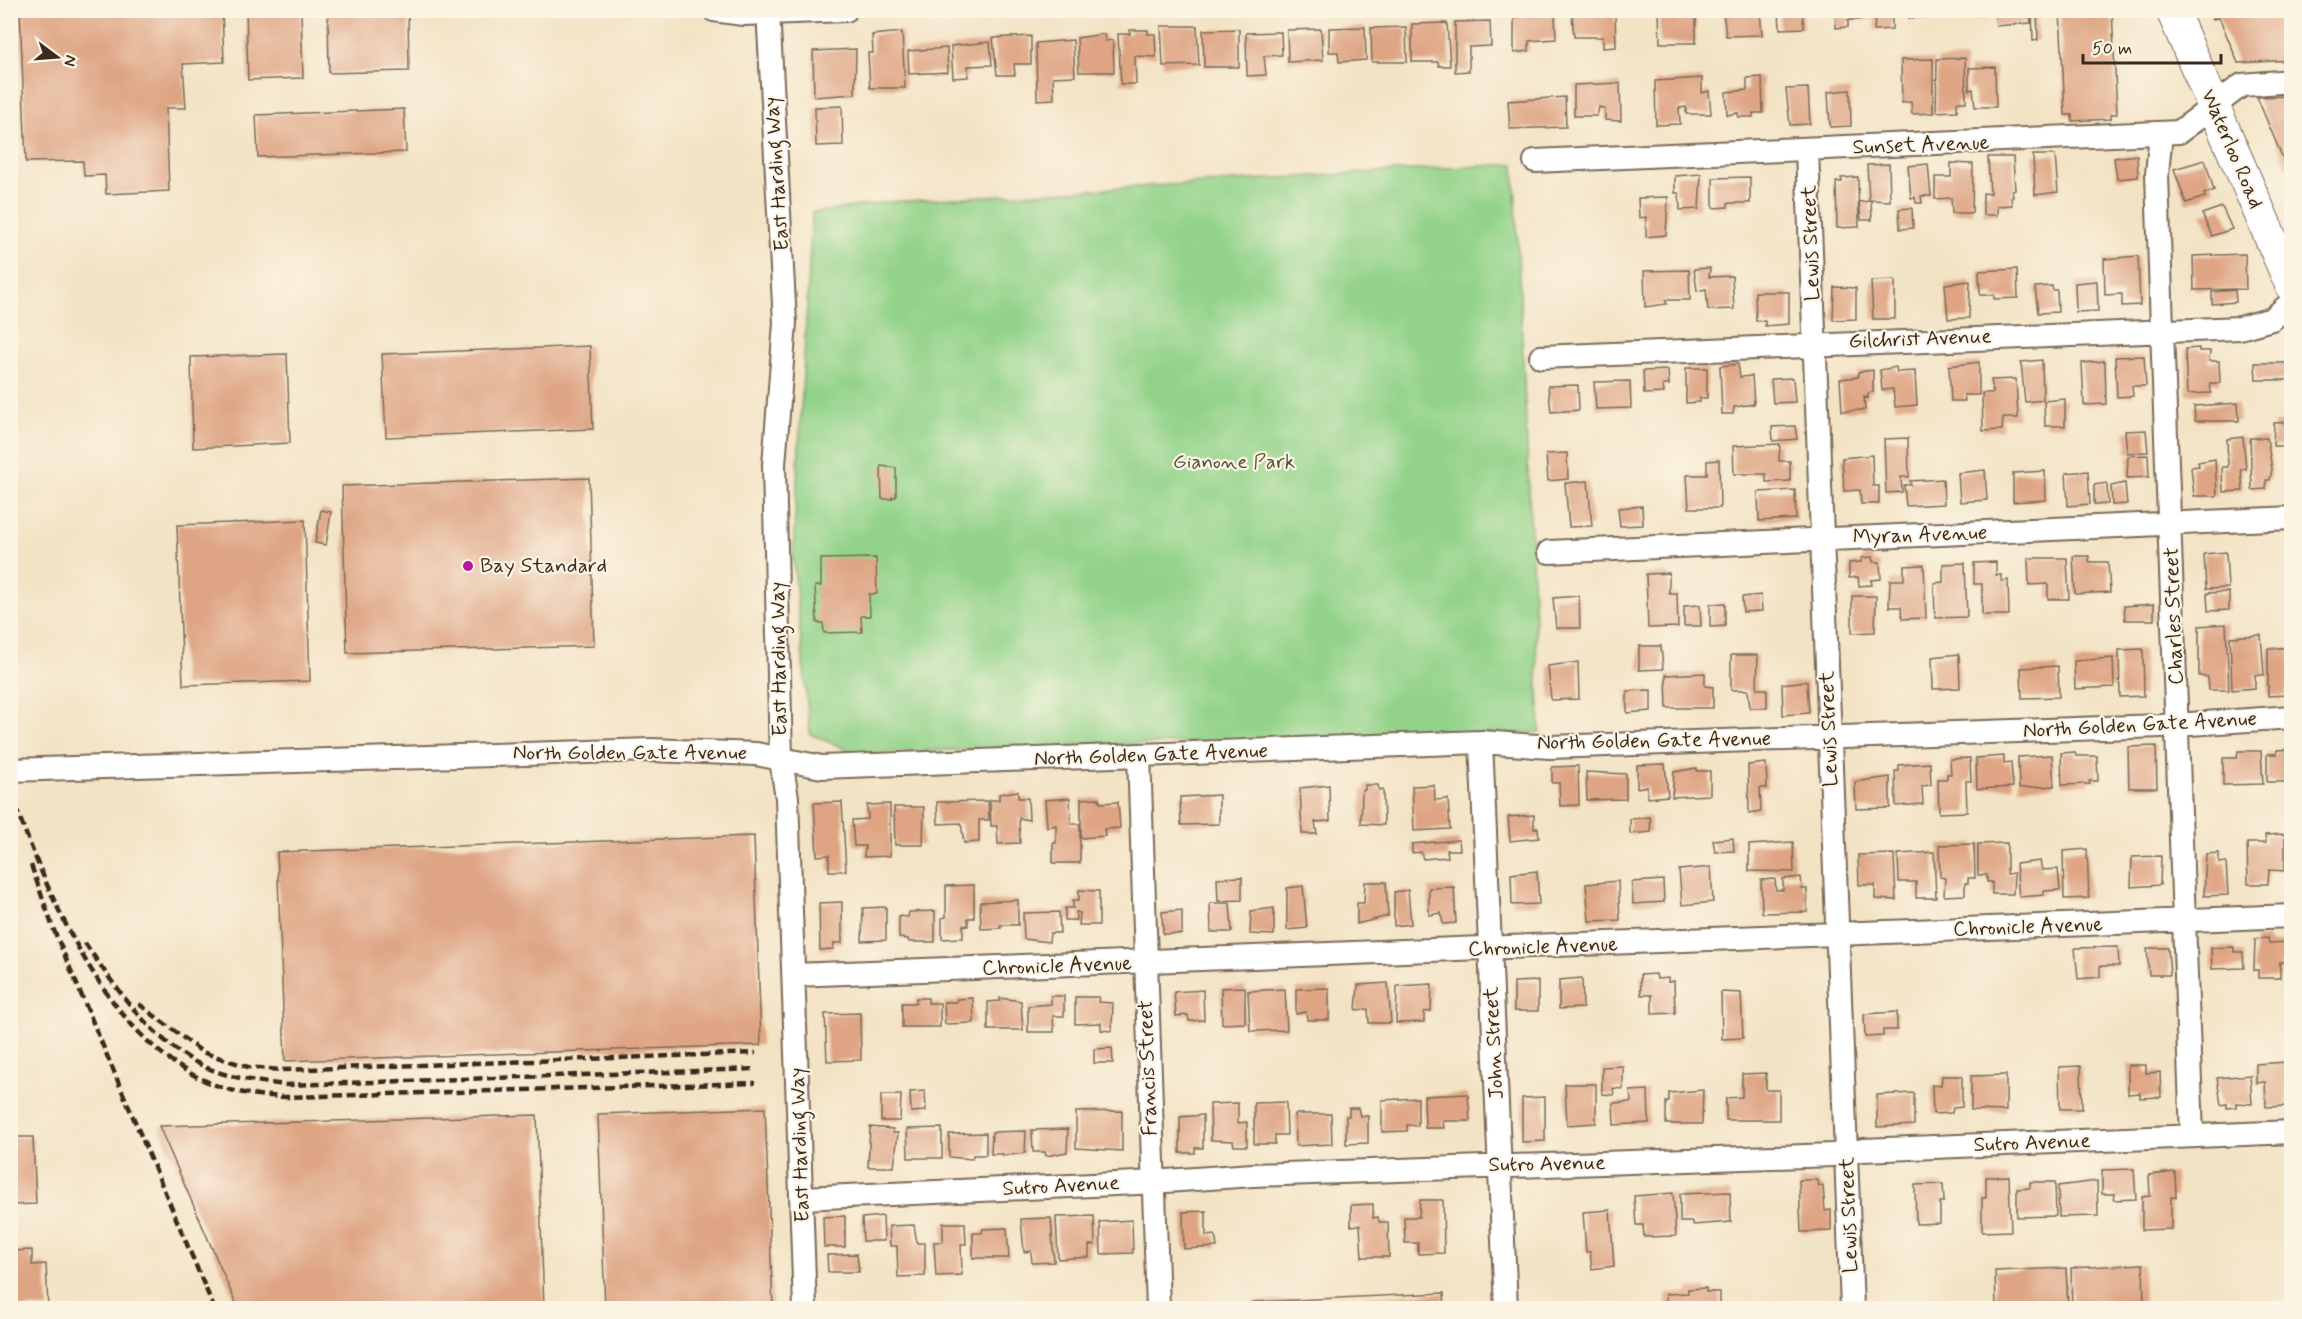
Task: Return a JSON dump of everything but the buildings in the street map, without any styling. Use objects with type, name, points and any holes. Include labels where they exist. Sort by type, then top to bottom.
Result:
[{"type":"main road","name":"Waterloo Road","points":[[2172,10],[2292,287]]},
{"type":"street","points":[[714,10],[768,12],[846,10]]},
{"type":"street","name":"East Harding Way","points":[[768,12],[785,323],[774,465],[781,760],[787,798],[805,1308]]},
{"type":"street","name":"Sunset Avenue","points":[[1535,161],[2161,133],[2184,130],[2242,85],[2251,82],[2292,81]]},
{"type":"street","name":"Charles Street","points":[[2161,133],[2157,174],[2186,920],[2192,1136]]},
{"type":"street","name":"Lewis Street","points":[[1807,150],[1852,1308]]},
{"type":"street","name":"Gilchrist Avenue","points":[[1541,357],[1815,346],[1820,343],[2240,328],[2265,323],[2292,302]]},
{"type":"street","name":"Myran Avenue","points":[[1549,552],[2292,518]]},
{"type":"street","name":"North Golden Gate Avenue","points":[[10,770],[651,750],[756,754],[822,767],[1481,742],[1550,747],[2178,724],[2292,717]]},
{"type":"street","name":"John Street","points":[[1481,742],[1506,1308]]},
{"type":"street","name":"Francis Street","points":[[1138,755],[1158,1308]]},
{"type":"street","name":"Chronicle Avenue","points":[[794,975],[1490,950],[2292,916]]},
{"type":"street","name":"Sutro Avenue","points":[[802,1198],[1501,1165],[1621,1163],[2292,1132]]},
{"type":"green space","name":"Gianone Park","points":[[1514,164],[1540,732],[855,753],[810,734],[793,556],[812,213],[888,202]]},
{"type":"railway","points":[[11,794],[26,835],[65,923],[89,966],[117,1006],[148,1041],[184,1069],[224,1088],[247,1094],[287,1097],[755,1083]]},
{"type":"railway","points":[[31,865],[53,928],[214,1308]]},
{"type":"railway","points":[[85,943],[128,1002],[162,1038],[181,1053],[202,1065],[248,1080],[288,1085],[756,1069]]},
{"type":"railway","points":[[139,1004],[202,1052],[248,1067],[281,1070],[756,1053]]},
{"type":"place","name":"Bay Standard","points":[[468,566]]}]
